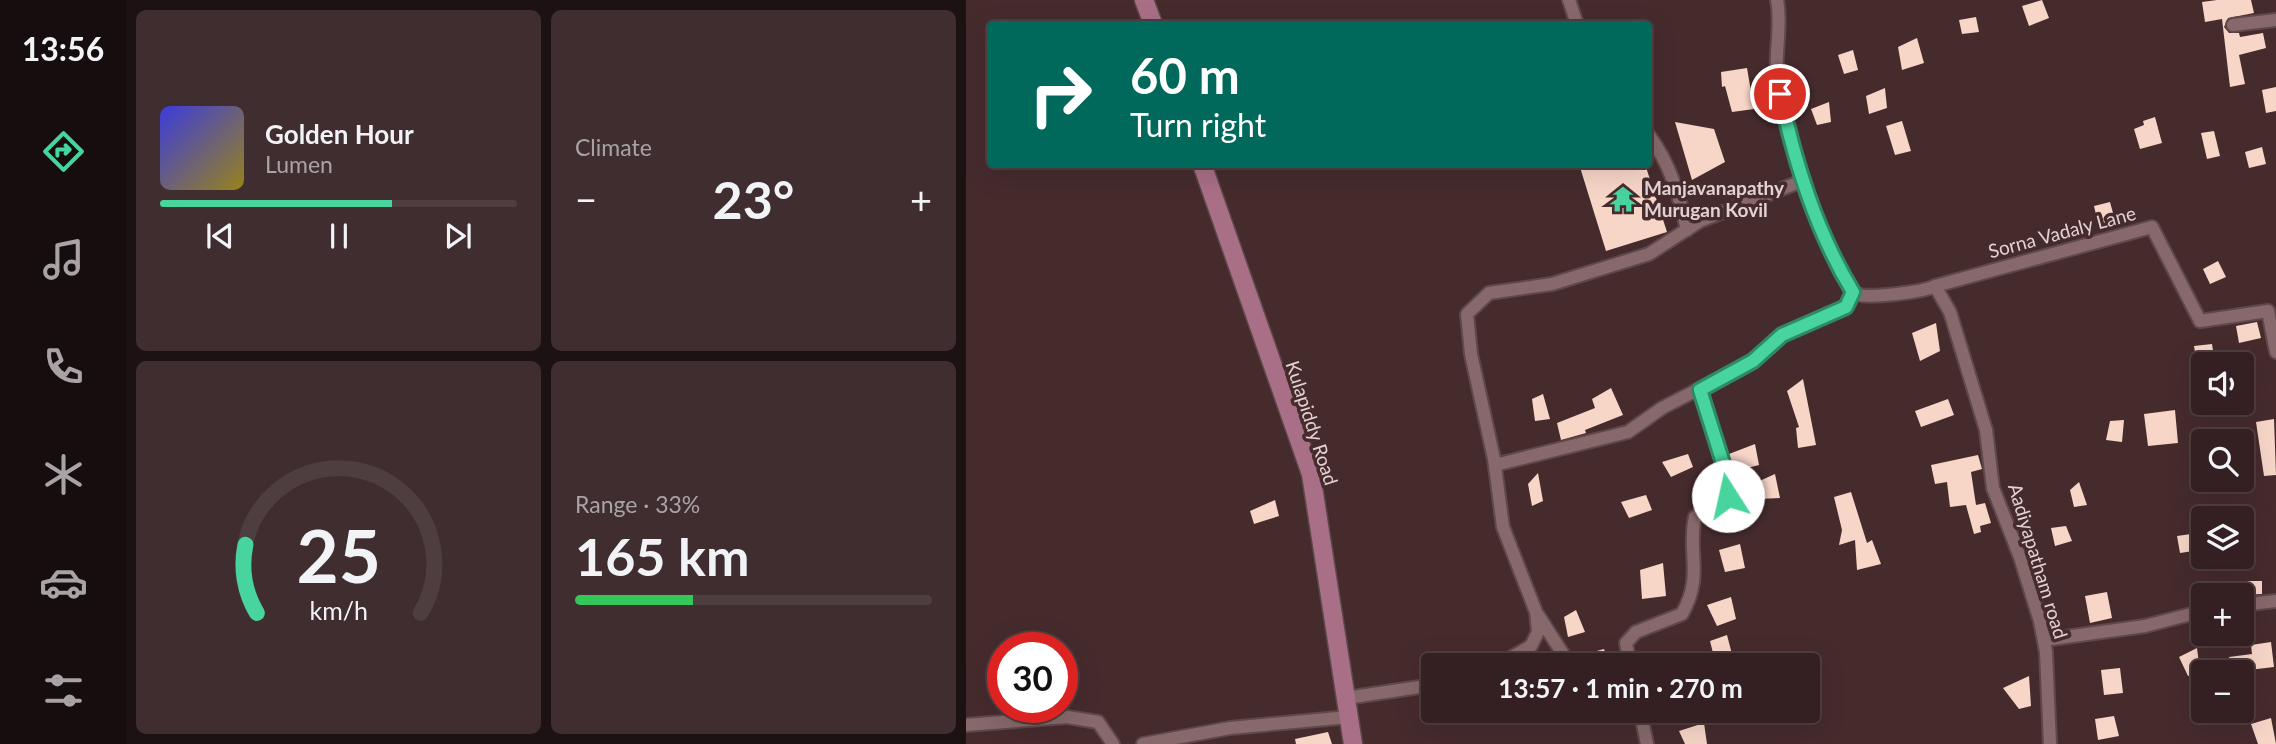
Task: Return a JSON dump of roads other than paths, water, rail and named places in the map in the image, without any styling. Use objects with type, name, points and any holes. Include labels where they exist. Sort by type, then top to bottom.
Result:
[{"type":"main road","points":[[1144,0],[1152,21]]},
{"type":"main road","name":"Kulapiddy Road","points":[[1203,168],[1311,474],[1353,744]]},
{"type":"street","points":[[1569,0],[1576,21]]},
{"type":"street","points":[[1777,0],[1780,29],[1777,75],[1802,181],[1839,269],[1853,292],[1865,298],[1935,286]]},
{"type":"street","points":[[2233,25],[2276,20]]},
{"type":"street","points":[[1652,139],[1660,149],[1677,186],[1687,230]]},
{"type":"street","points":[[1562,653],[1536,612],[1503,527],[1495,465],[1471,355],[1467,314],[1489,293],[1552,284],[1649,254],[1700,221],[1802,181]]},
{"type":"street","name":"Sorna Vadaly Lane","points":[[1935,286],[2152,227],[2200,321],[2272,311],[2276,352]]},
{"type":"street","name":"Aadiyapatham road","points":[[1935,286],[1950,313],[1986,430],[1993,488],[2020,557],[2044,640],[2050,744]]},
{"type":"street","points":[[1495,465],[1628,432],[1662,408],[1753,361],[1782,335],[1846,307],[1853,292]]},
{"type":"street","points":[[1628,653],[1626,643],[1636,632],[1682,614],[1696,580],[1692,533],[1695,517],[1716,507],[1728,496],[1728,479],[1700,390]]},
{"type":"street","points":[[2254,604],[2276,601]]},
{"type":"street","points":[[1519,653],[1531,646],[1538,632],[1536,612]]},
{"type":"street","points":[[2044,640],[2145,626],[2191,614]]},
{"type":"street","points":[[1346,698],[1421,687]]},
{"type":"street","points":[[966,725],[1067,717],[1098,722],[1113,744]]},
{"type":"street","points":[[1143,744],[1230,728],[1349,717]]},
{"type":"street","points":[[1643,723],[1647,744]]},
{"type":"place","name":"Manjavanapathy Murugan Kovil","points":[[1623,199]]}]
